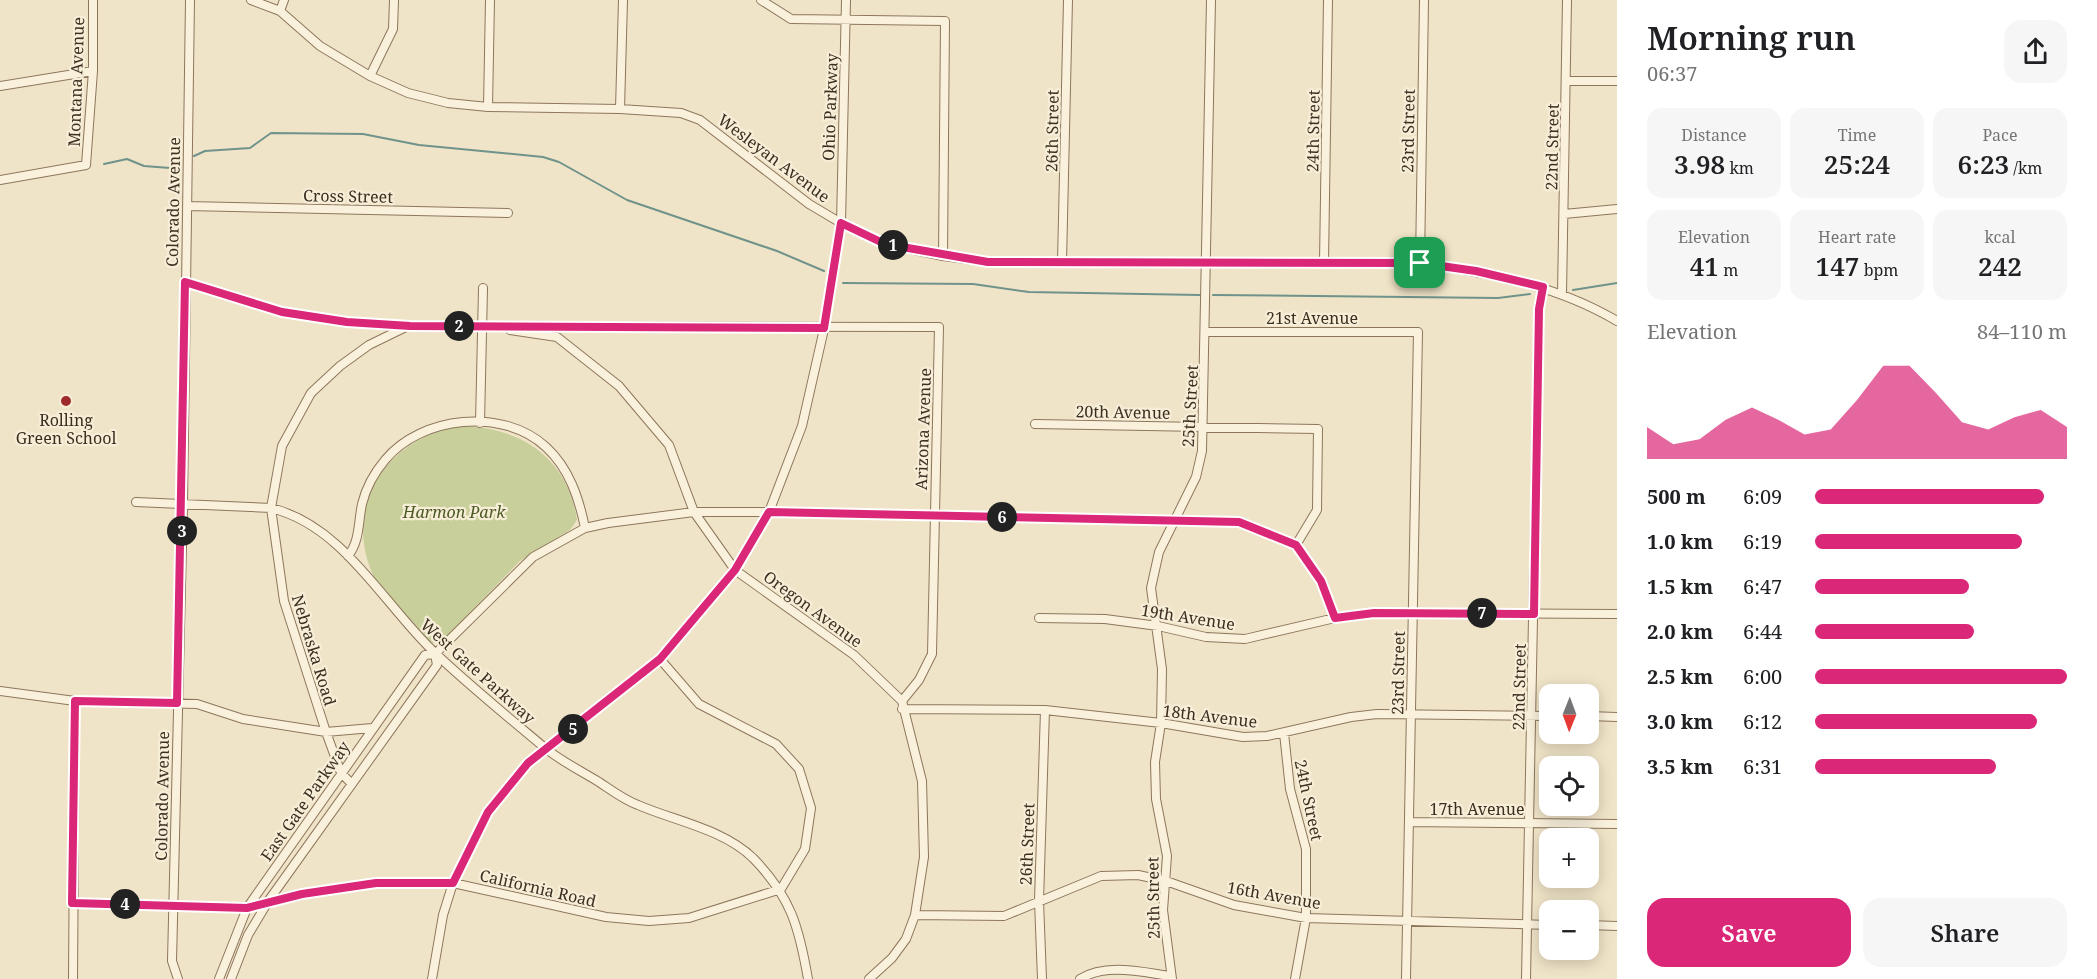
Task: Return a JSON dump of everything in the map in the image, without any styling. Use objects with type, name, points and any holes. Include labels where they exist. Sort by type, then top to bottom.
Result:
[{"type":"street","name":"Montana Avenue","points":[[0,180],[86,165],[93,71],[93,0]]},
{"type":"street","name":"Colorado Avenue","points":[[178,979],[172,961],[183,504],[190,0]]},
{"type":"street","name":"Wesleyan Avenue","points":[[251,0],[280,11],[320,46],[370,76],[408,93],[448,103],[488,107],[620,108],[681,113],[700,120],[809,204],[841,223],[885,244],[943,256],[988,262],[1420,263],[1476,271],[1543,287],[1617,321]]},
{"type":"street","points":[[280,11],[284,0]]},
{"type":"street","points":[[370,76],[393,29],[394,0]]},
{"type":"street","points":[[488,107],[490,0]]},
{"type":"street","points":[[620,108],[623,0]]},
{"type":"street","points":[[761,0],[790,19],[945,21],[943,256]]},
{"type":"street","name":"Ohio Parkway","points":[[432,979],[443,915],[453,883],[488,812],[528,763],[548,750],[660,659],[735,570],[769,512],[802,426],[824,328],[841,223],[846,0]]},
{"type":"street","name":"26th Street","points":[[1062,262],[1068,0]]},
{"type":"street","name":"25th Street","points":[[1171,978],[1163,910],[1167,856],[1156,799],[1155,762],[1161,723],[1162,669],[1158,626],[1151,588],[1153,571],[1173,521],[1196,477],[1202,451],[1211,0]]},
{"type":"street","name":"24th Street","points":[[1324,262],[1328,0]]},
{"type":"street","name":"23rd Street","points":[[1420,263],[1424,0]]},
{"type":"street","name":"22nd Street","points":[[1562,294],[1567,0]]},
{"type":"street","points":[[0,86],[93,71]]},
{"type":"street","points":[[1567,81],[1617,81]]},
{"type":"street","name":"Cross Street","points":[[187,206],[508,213]]},
{"type":"street","points":[[1564,214],[1617,209]]},
{"type":"street","points":[[185,282],[282,312],[347,322],[410,326],[824,328]]},
{"type":"street","name":"22nd Street","points":[[1526,979],[1539,309],[1543,287]]},
{"type":"street","points":[[480,423],[483,288]]},
{"type":"street","name":"Nebraska Road","points":[[352,784],[341,773],[284,601],[271,508],[282,446],[311,393],[340,366],[369,345],[410,326]]},
{"type":"street","name":"Oregon Avenue","points":[[483,326],[557,337],[619,386],[669,446],[694,512],[735,570],[854,655],[902,705]]},
{"type":"street","name":"Arizona Avenue","points":[[824,328],[939,327],[933,516],[932,654],[919,680],[902,705]]},
{"type":"street","name":"21st Avenue","points":[[1206,332],[1418,332]]},
{"type":"street","name":"23rd Street","points":[[1406,979],[1418,332]]},
{"type":"street","points":[[348,556],[357,542],[365,494],[374,475],[388,456],[404,442],[434,427],[451,423],[480,423],[517,431],[545,446],[571,481],[585,528]]},
{"type":"street","name":"20th Avenue","points":[[1035,424],[1318,429],[1317,510],[1296,545]]},
{"type":"street","name":"West Gate Parkway","points":[[136,502],[271,508],[288,512],[306,523],[348,556],[395,612],[435,654],[548,750],[636,805],[714,834],[750,856],[781,889],[801,936],[808,979]]},
{"type":"street","name":"East Gate Parkway","points":[[219,979],[247,908],[425,655],[435,654],[525,563],[549,546],[585,528],[694,512],[1239,522],[1296,545]]},
{"type":"street","points":[[1296,545],[1321,581],[1335,618]]},
{"type":"street","name":"19th Avenue","points":[[1040,618],[1105,619],[1158,626],[1206,636],[1245,639],[1266,636],[1335,618],[1374,613],[1617,614]]},
{"type":"street","name":"East Gate Parkway","points":[[231,979],[248,935],[269,900],[436,665],[435,654]]},
{"type":"street","points":[[660,659],[699,704],[776,744],[799,769],[811,808],[804,849],[781,889]]},
{"type":"street","points":[[0,691],[75,701],[197,704],[243,719],[326,732],[372,728]]},
{"type":"street","points":[[73,979],[75,701]]},
{"type":"street","points":[[869,979],[892,958],[906,939],[915,915],[924,857],[922,781],[902,705]]},
{"type":"street","name":"18th Avenue","points":[[902,705],[1045,710],[1161,723],[1244,737],[1284,733],[1351,717],[1411,714],[1539,715]]},
{"type":"street","name":"26th Street","points":[[1042,979],[1039,901],[1045,710]]},
{"type":"street","points":[[1599,716],[1617,717]]},
{"type":"street","name":"24th Street","points":[[1284,733],[1290,789],[1306,849],[1306,918],[1295,979]]},
{"type":"street","name":"17th Avenue","points":[[1409,822],[1617,824]]},
{"type":"street","name":"16th Avenue","points":[[915,915],[1004,916],[1101,876],[1138,875],[1166,881],[1234,905],[1306,918],[1539,925]]},
{"type":"street","name":"California Road","points":[[72,903],[247,908],[269,900],[376,883],[453,883],[606,917],[649,921],[689,918],[781,889]]},
{"type":"street","points":[[1599,925],[1617,926]]},
{"type":"street","points":[[1080,979],[1091,972],[1131,970],[1171,978]]},
{"type":"green space","name":"Harmon Park","points":[[459,426],[481,427],[501,432],[537,449],[552,463],[563,479],[572,498],[577,520],[570,530],[520,561],[443,640],[433,643],[423,637],[375,580],[365,549],[363,524],[368,501],[377,479],[392,460],[411,445],[433,433]]},
{"type":"waterway","points":[[194,156],[205,151],[250,148],[271,133],[363,134],[419,145],[543,157],[559,162],[627,200],[777,251],[824,271]]},
{"type":"waterway","points":[[104,164],[127,159],[144,166],[170,168],[181,162]]},
{"type":"waterway","points":[[843,283],[973,284],[1029,292],[1200,295]]},
{"type":"waterway","points":[[1573,290],[1617,283]]},
{"type":"waterway","points":[[1213,295],[1498,298],[1530,294]]},
{"type":"place","name":"Rolling Green School","points":[[66,401]]},
{"type":"route","points":[[841,223],[885,244],[943,256],[988,262],[1420,263],[1476,271],[1543,287],[1539,309],[1534,614],[1413,612],[1374,613],[1335,618],[1321,581],[1296,545],[1239,522],[769,512],[735,570],[660,659],[548,750],[528,763],[488,812],[453,883],[376,883],[269,900],[247,908],[72,903],[75,701],[177,703],[183,504],[185,282],[282,312],[347,322],[410,326],[824,328],[841,223]]}]
